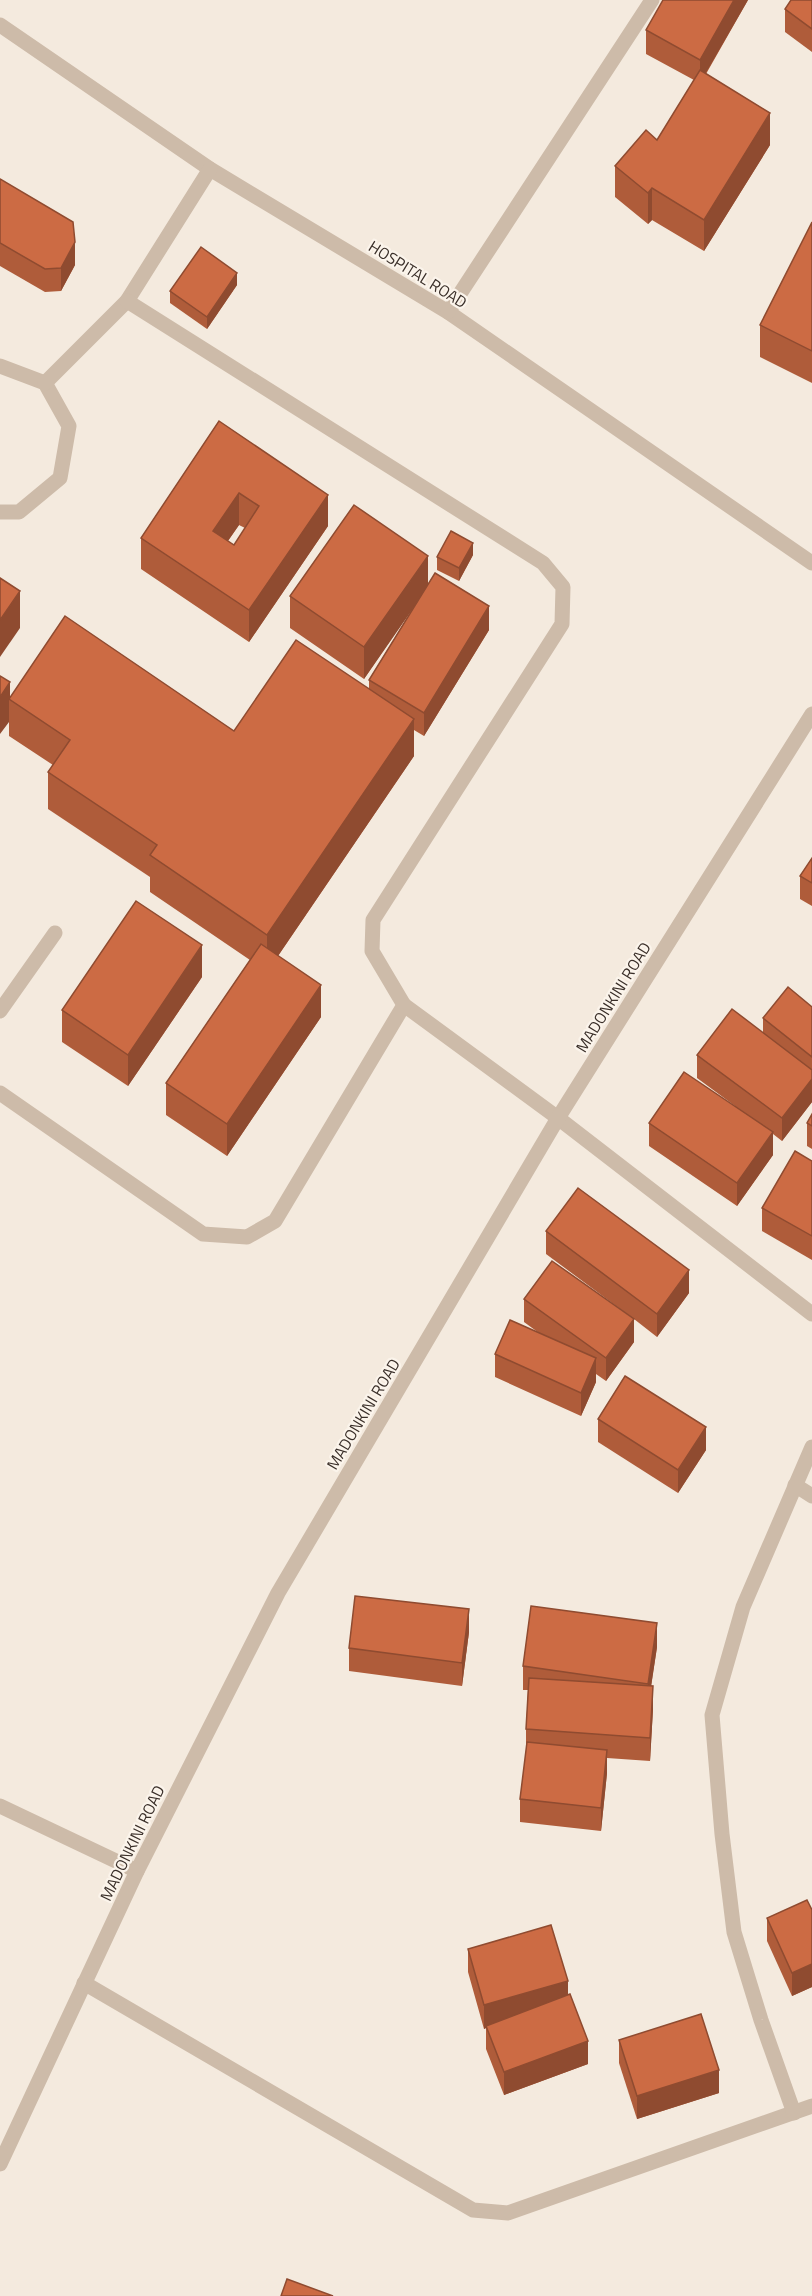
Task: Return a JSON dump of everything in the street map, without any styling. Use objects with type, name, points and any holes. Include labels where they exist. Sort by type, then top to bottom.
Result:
[{"type":"street","points":[[448,312],[652,0]]},
{"type":"street","name":"HOSPITAL ROAD","points":[[0,26],[210,169],[448,312],[812,563]]},
{"type":"street","points":[[45,383],[127,301],[210,169]]},
{"type":"street","points":[[127,301],[543,563],[563,587],[562,624],[373,920],[372,951],[404,1005],[558,1118],[812,1314]]},
{"type":"street","points":[[0,366],[45,383],[69,426],[60,478],[19,512],[0,512]]},
{"type":"street","name":"MADONKINI ROAD","points":[[0,2164],[137,1871],[278,1593],[558,1118],[812,714]]},
{"type":"street","points":[[0,1011],[55,933]]},
{"type":"street","points":[[0,1093],[203,1234],[248,1237],[275,1221],[404,1005]]},
{"type":"street","points":[[794,2113],[761,2020],[734,1932],[722,1834],[712,1715],[743,1607],[812,1447]]},
{"type":"street","points":[[795,1485],[812,1496]]},
{"type":"street","points":[[0,1806],[137,1871]]},
{"type":"street","points":[[84,1983],[473,2210],[508,2213],[812,2106]]},
{"type":"building","points":[[663,0],[734,0],[700,60],[646,30]]},
{"type":"building","points":[[791,0],[812,0],[812,29],[785,9]]},
{"type":"building","points":[[700,70],[770,113],[704,220],[652,188],[648,193],[615,166],[646,130],[657,140]]},
{"type":"building","points":[[0,179],[73,222],[75,242],[61,268],[45,269],[0,243]]},
{"type":"building","points":[[812,222],[812,351],[760,325]]},
{"type":"building","points":[[201,247],[237,273],[207,317],[170,291]]},
{"type":"building","points":[[219,421],[328,495],[249,610],[141,538]],"holes":[[[239,493],[259,506],[234,545],[213,531]]]},
{"type":"building","points":[[354,505],[428,556],[364,647],[290,596]]},
{"type":"building","points":[[451,531],[473,543],[459,568],[437,557]]},
{"type":"building","points":[[435,573],[489,606],[424,713],[369,680]]},
{"type":"building","points":[[0,578],[20,591],[0,620]]},
{"type":"building","points":[[65,616],[234,731],[296,640],[414,719],[267,935],[150,855],[157,845],[48,772],[70,740],[9,699]]},
{"type":"building","points":[[0,676],[10,682],[0,697]]},
{"type":"building","points":[[812,858],[812,883],[800,876]]},
{"type":"building","points":[[136,901],[202,945],[128,1055],[62,1010]]},
{"type":"building","points":[[261,944],[321,985],[227,1124],[166,1083]]},
{"type":"building","points":[[788,987],[812,1007],[812,1057],[763,1018]]},
{"type":"building","points":[[732,1009],[812,1070],[812,1079],[782,1118],[697,1055]]},
{"type":"building","points":[[684,1072],[773,1132],[737,1183],[649,1123]]},
{"type":"building","points":[[812,1114],[812,1126],[807,1123]]},
{"type":"building","points":[[795,1151],[812,1161],[812,1236],[762,1208]]},
{"type":"building","points":[[578,1188],[689,1270],[657,1314],[546,1231]]},
{"type":"building","points":[[552,1261],[634,1319],[606,1358],[524,1299]]},
{"type":"building","points":[[510,1320],[596,1358],[581,1393],[495,1354]]},
{"type":"building","points":[[625,1376],[706,1427],[678,1470],[598,1419]]},
{"type":"building","points":[[355,1596],[469,1609],[462,1663],[349,1648]]},
{"type":"building","points":[[531,1606],[657,1623],[648,1684],[523,1666]]},
{"type":"building","points":[[529,1678],[653,1686],[650,1738],[526,1729]]},
{"type":"building","points":[[527,1742],[607,1750],[601,1808],[520,1799]]},
{"type":"building","points":[[807,1900],[812,1910],[812,1964],[792,1973],[767,1918]]},
{"type":"building","points":[[551,1925],[568,1981],[484,2005],[468,1949]]},
{"type":"building","points":[[570,1994],[588,2041],[504,2072],[486,2026]]},
{"type":"building","points":[[701,2014],[719,2070],[637,2096],[619,2040]]},
{"type":"building","points":[[287,2279],[333,2296],[281,2296]]}]
